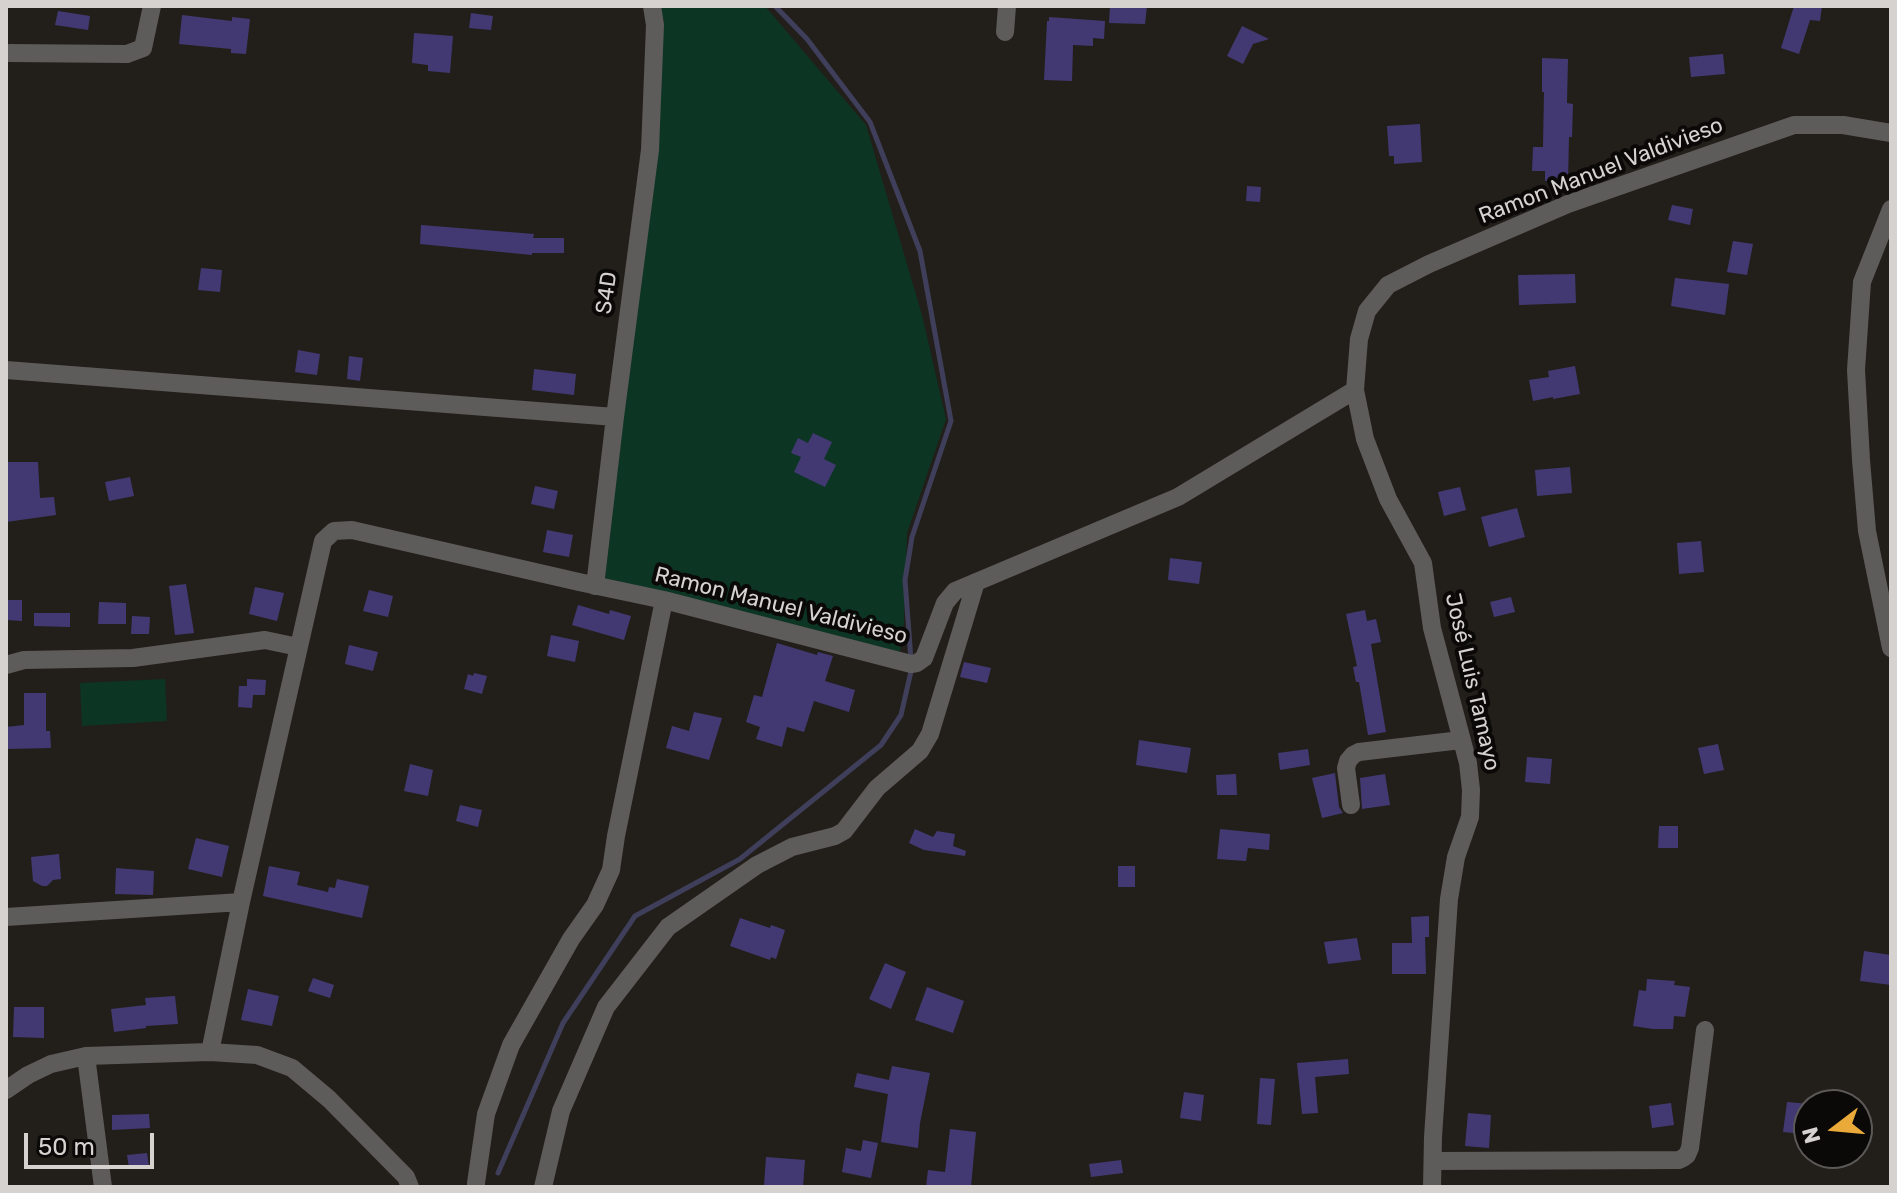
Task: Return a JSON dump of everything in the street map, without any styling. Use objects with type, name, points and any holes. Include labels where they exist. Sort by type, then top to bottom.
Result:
[{"type":"street","points":[[9,53],[127,54],[143,48],[152,6]]},
{"type":"street","name":"S4D","points":[[595,586],[650,150],[655,25],[652,6]]},
{"type":"street","points":[[1005,32],[1007,9]]},
{"type":"street","name":"Ramon Manuel Valdivieso","points":[[210,1052],[323,541],[334,531],[352,530],[664,600],[911,664],[917,663],[924,658],[949,596],[955,591],[1178,497],[1355,390],[1359,339],[1367,311],[1388,285],[1568,204],[1794,125],[1843,125],[1891,133]]},
{"type":"street","points":[[1891,209],[1862,282],[1856,370],[1867,531],[1891,648]]},
{"type":"street","points":[[6,370],[615,417]]},
{"type":"street","name":"José Luis Tamayo","points":[[1355,390],[1365,439],[1388,499],[1423,563],[1432,628],[1468,763],[1471,790],[1470,817],[1456,857],[1449,899],[1432,1187]]},
{"type":"street","points":[[543,1187],[561,1111],[606,1007],[668,927],[757,865],[792,847],[844,831],[877,788],[920,751],[930,734],[976,582]]},
{"type":"street","points":[[476,1187],[486,1114],[511,1045],[571,939],[595,905],[611,870],[664,600]]},
{"type":"street","points":[[6,665],[24,660],[133,658],[265,640],[298,647]]},
{"type":"street","points":[[1351,805],[1346,768],[1353,755],[1461,740]]},
{"type":"street","points":[[6,917],[241,902]]},
{"type":"street","points":[[1433,1161],[1679,1160],[1687,1155],[1690,1148],[1705,1030]]},
{"type":"street","points":[[6,1090],[51,1064],[86,1056],[210,1052],[257,1055],[292,1068],[329,1099],[411,1184]]},
{"type":"street","points":[[86,1056],[103,1187]]},
{"type":"green space","points":[[658,6],[765,6],[866,125],[922,315],[946,419],[907,533],[900,652],[605,579],[664,20]]},
{"type":"green space","points":[[165,679],[167,721],[82,726],[80,683]]},
{"type":"building","points":[[1110,6],[1147,6],[1145,24],[1109,23]]},
{"type":"building","points":[[1794,6],[1822,6],[1820,21],[1810,20],[1799,54],[1781,48]]},
{"type":"building","points":[[58,11],[90,16],[88,30],[55,25]]},
{"type":"building","points":[[471,13],[493,16],[491,30],[469,28]]},
{"type":"building","points":[[182,15],[232,21],[232,17],[250,19],[246,54],[231,53],[231,49],[179,44]]},
{"type":"building","points":[[1049,17],[1105,21],[1104,39],[1093,38],[1093,46],[1073,45],[1072,81],[1044,80]]},
{"type":"building","points":[[1242,26],[1269,39],[1253,44],[1243,64],[1227,56]]},
{"type":"building","points":[[414,33],[453,36],[450,73],[428,71],[428,65],[412,63]]},
{"type":"building","points":[[1723,54],[1725,74],[1691,77],[1689,57]]},
{"type":"building","points":[[1542,58],[1568,59],[1567,103],[1573,104],[1568,181],[1545,181],[1545,171],[1532,171],[1533,147],[1543,147]]},
{"type":"building","points":[[1420,124],[1422,162],[1394,164],[1394,156],[1389,156],[1387,126]]},
{"type":"building","points":[[1247,186],[1261,187],[1260,202],[1246,201]]},
{"type":"building","points":[[1672,205],[1693,209],[1690,225],[1668,220]]},
{"type":"building","points":[[421,225],[534,234],[533,238],[564,238],[564,253],[532,255],[420,244]]},
{"type":"building","points":[[1733,241],[1753,244],[1747,275],[1727,272]]},
{"type":"building","points":[[201,268],[222,270],[220,292],[198,290]]},
{"type":"building","points":[[1575,274],[1576,303],[1519,305],[1518,275]]},
{"type":"building","points":[[1675,278],[1729,284],[1725,315],[1671,306]]},
{"type":"building","points":[[298,350],[320,354],[317,375],[295,372]]},
{"type":"building","points":[[349,356],[363,358],[360,381],[347,379]]},
{"type":"building","points":[[1575,366],[1580,394],[1533,401],[1529,380],[1549,377],[1548,371]]},
{"type":"building","points":[[534,369],[576,374],[574,395],[532,390]]},
{"type":"building","points":[[813,433],[832,442],[824,459],[836,465],[825,487],[794,472],[801,457],[791,453],[798,438],[808,443]]},
{"type":"building","points":[[6,462],[38,462],[40,498],[54,497],[56,515],[6,522]]},
{"type":"building","points":[[1570,467],[1572,493],[1537,496],[1535,470]]},
{"type":"building","points":[[130,477],[134,496],[109,501],[105,482]]},
{"type":"building","points":[[535,486],[558,491],[554,509],[531,504]]},
{"type":"building","points":[[1460,487],[1466,510],[1444,516],[1438,492]]},
{"type":"building","points":[[1517,508],[1525,537],[1489,547],[1481,517]]},
{"type":"building","points":[[547,530],[573,535],[569,557],[543,552]]},
{"type":"building","points":[[1701,541],[1704,572],[1679,574],[1677,543]]},
{"type":"building","points":[[1170,558],[1202,562],[1199,584],[1168,580]]},
{"type":"building","points":[[186,584],[194,633],[175,635],[169,586]]},
{"type":"building","points":[[255,587],[284,593],[277,621],[249,614]]},
{"type":"building","points":[[369,590],[393,596],[388,617],[363,611]]},
{"type":"building","points":[[1511,597],[1515,612],[1494,617],[1490,602]]},
{"type":"building","points":[[6,600],[22,600],[22,621],[6,620]]},
{"type":"building","points":[[99,602],[126,603],[126,624],[98,624]]},
{"type":"building","points":[[578,605],[609,614],[610,610],[631,616],[624,640],[572,625]]},
{"type":"building","points":[[1365,610],[1367,621],[1376,619],[1381,642],[1371,644],[1386,732],[1368,735],[1359,682],[1356,682],[1353,667],[1357,666],[1346,614]]},
{"type":"building","points":[[34,613],[70,613],[70,627],[34,626]]},
{"type":"building","points":[[132,616],[150,617],[149,634],[131,634]]},
{"type":"building","points":[[551,635],[579,641],[575,662],[547,656]]},
{"type":"building","points":[[777,643],[817,655],[818,652],[833,656],[825,681],[855,690],[849,712],[814,701],[804,732],[787,727],[782,747],[756,739],[760,727],[746,722],[754,695],[762,697]]},
{"type":"building","points":[[349,645],[378,652],[373,671],[345,664]]},
{"type":"building","points":[[964,662],[991,668],[987,683],[960,677]]},
{"type":"building","points":[[474,673],[487,676],[482,694],[464,689],[468,674],[473,676]]},
{"type":"building","points":[[247,679],[266,680],[265,695],[253,695],[252,708],[238,707],[239,686],[247,686]]},
{"type":"building","points":[[24,693],[46,693],[46,731],[50,731],[51,748],[6,749],[6,727],[24,725]]},
{"type":"building","points":[[694,712],[722,718],[709,760],[666,748],[672,726],[689,731]]},
{"type":"building","points":[[1139,740],[1191,748],[1187,773],[1136,765]]},
{"type":"building","points":[[1718,744],[1724,770],[1704,774],[1698,748]]},
{"type":"building","points":[[1308,749],[1310,765],[1280,770],[1278,753]]},
{"type":"building","points":[[1527,757],[1552,759],[1550,784],[1525,782]]},
{"type":"building","points":[[410,764],[433,770],[428,796],[404,791]]},
{"type":"building","points":[[1335,773],[1339,807],[1343,813],[1322,818],[1312,778]]},
{"type":"building","points":[[1236,774],[1237,795],[1217,795],[1216,775]]},
{"type":"building","points":[[1385,774],[1390,805],[1362,809],[1360,778]]},
{"type":"building","points":[[460,805],[482,810],[478,827],[456,821]]},
{"type":"building","points":[[1659,826],[1678,826],[1678,848],[1658,848]]},
{"type":"building","points":[[915,829],[933,837],[937,831],[955,834],[953,846],[966,851],[965,856],[924,850],[909,843]]},
{"type":"building","points":[[1220,829],[1270,834],[1269,850],[1248,848],[1246,861],[1217,859]]},
{"type":"building","points":[[196,838],[229,846],[222,877],[188,869]]},
{"type":"building","points":[[59,854],[61,879],[53,880],[47,886],[33,881],[31,857]]},
{"type":"building","points":[[269,866],[300,872],[297,885],[328,892],[329,887],[335,888],[337,879],[369,886],[362,918],[263,896]]},
{"type":"building","points":[[1118,866],[1135,866],[1135,887],[1118,887]]},
{"type":"building","points":[[116,868],[154,871],[153,895],[115,894]]},
{"type":"building","points":[[1429,916],[1429,937],[1425,937],[1426,974],[1392,974],[1392,943],[1412,943],[1411,917]]},
{"type":"building","points":[[740,918],[785,930],[776,959],[771,957],[770,960],[730,946]]},
{"type":"building","points":[[1357,938],[1361,960],[1328,964],[1324,942]]},
{"type":"building","points":[[1864,951],[1891,955],[1891,985],[1860,981]]},
{"type":"building","points":[[885,963],[906,972],[891,1009],[869,999]]},
{"type":"building","points":[[313,978],[334,985],[330,998],[308,991]]},
{"type":"building","points":[[1647,979],[1675,981],[1674,985],[1690,987],[1685,1017],[1674,1016],[1673,1029],[1633,1026],[1639,990],[1646,991]]},
{"type":"building","points":[[927,987],[964,1001],[953,1033],[915,1020]]},
{"type":"building","points":[[248,989],[279,996],[272,1026],[241,1020]]},
{"type":"building","points":[[175,996],[178,1024],[114,1032],[111,1009],[146,1005],[145,998]]},
{"type":"building","points":[[14,1007],[44,1007],[44,1038],[13,1037]]},
{"type":"building","points":[[1348,1059],[1349,1074],[1315,1077],[1318,1113],[1302,1114],[1297,1063]]},
{"type":"building","points":[[892,1066],[930,1073],[918,1148],[881,1142],[888,1094],[854,1087],[857,1073],[889,1080]]},
{"type":"building","points":[[1260,1078],[1275,1079],[1271,1125],[1257,1124]]},
{"type":"building","points":[[1184,1092],[1204,1095],[1201,1121],[1180,1118]]},
{"type":"building","points":[[1787,1102],[1793,1103],[1793,1133],[1783,1132]]},
{"type":"building","points":[[1671,1103],[1674,1125],[1652,1128],[1649,1106]]},
{"type":"building","points":[[1468,1113],[1491,1115],[1489,1148],[1465,1146]]},
{"type":"building","points":[[149,1114],[150,1128],[112,1130],[112,1115]]},
{"type":"building","points":[[950,1129],[976,1132],[971,1187],[926,1187],[928,1170],[945,1172]]},
{"type":"building","points":[[863,1140],[878,1143],[871,1178],[842,1172],[846,1148],[861,1151]]},
{"type":"building","points":[[147,1153],[149,1166],[129,1168],[127,1155]]},
{"type":"building","points":[[766,1157],[805,1160],[803,1187],[764,1185]]},
{"type":"building","points":[[1121,1160],[1123,1173],[1091,1177],[1089,1164]]},
{"type":"waterway","points":[[775,6],[807,39],[870,122],[920,251],[951,421],[912,537],[905,580],[911,660]]},
{"type":"waterway","points":[[498,1173],[563,1023],[635,916],[740,859],[881,745],[901,715],[912,667]]}]
